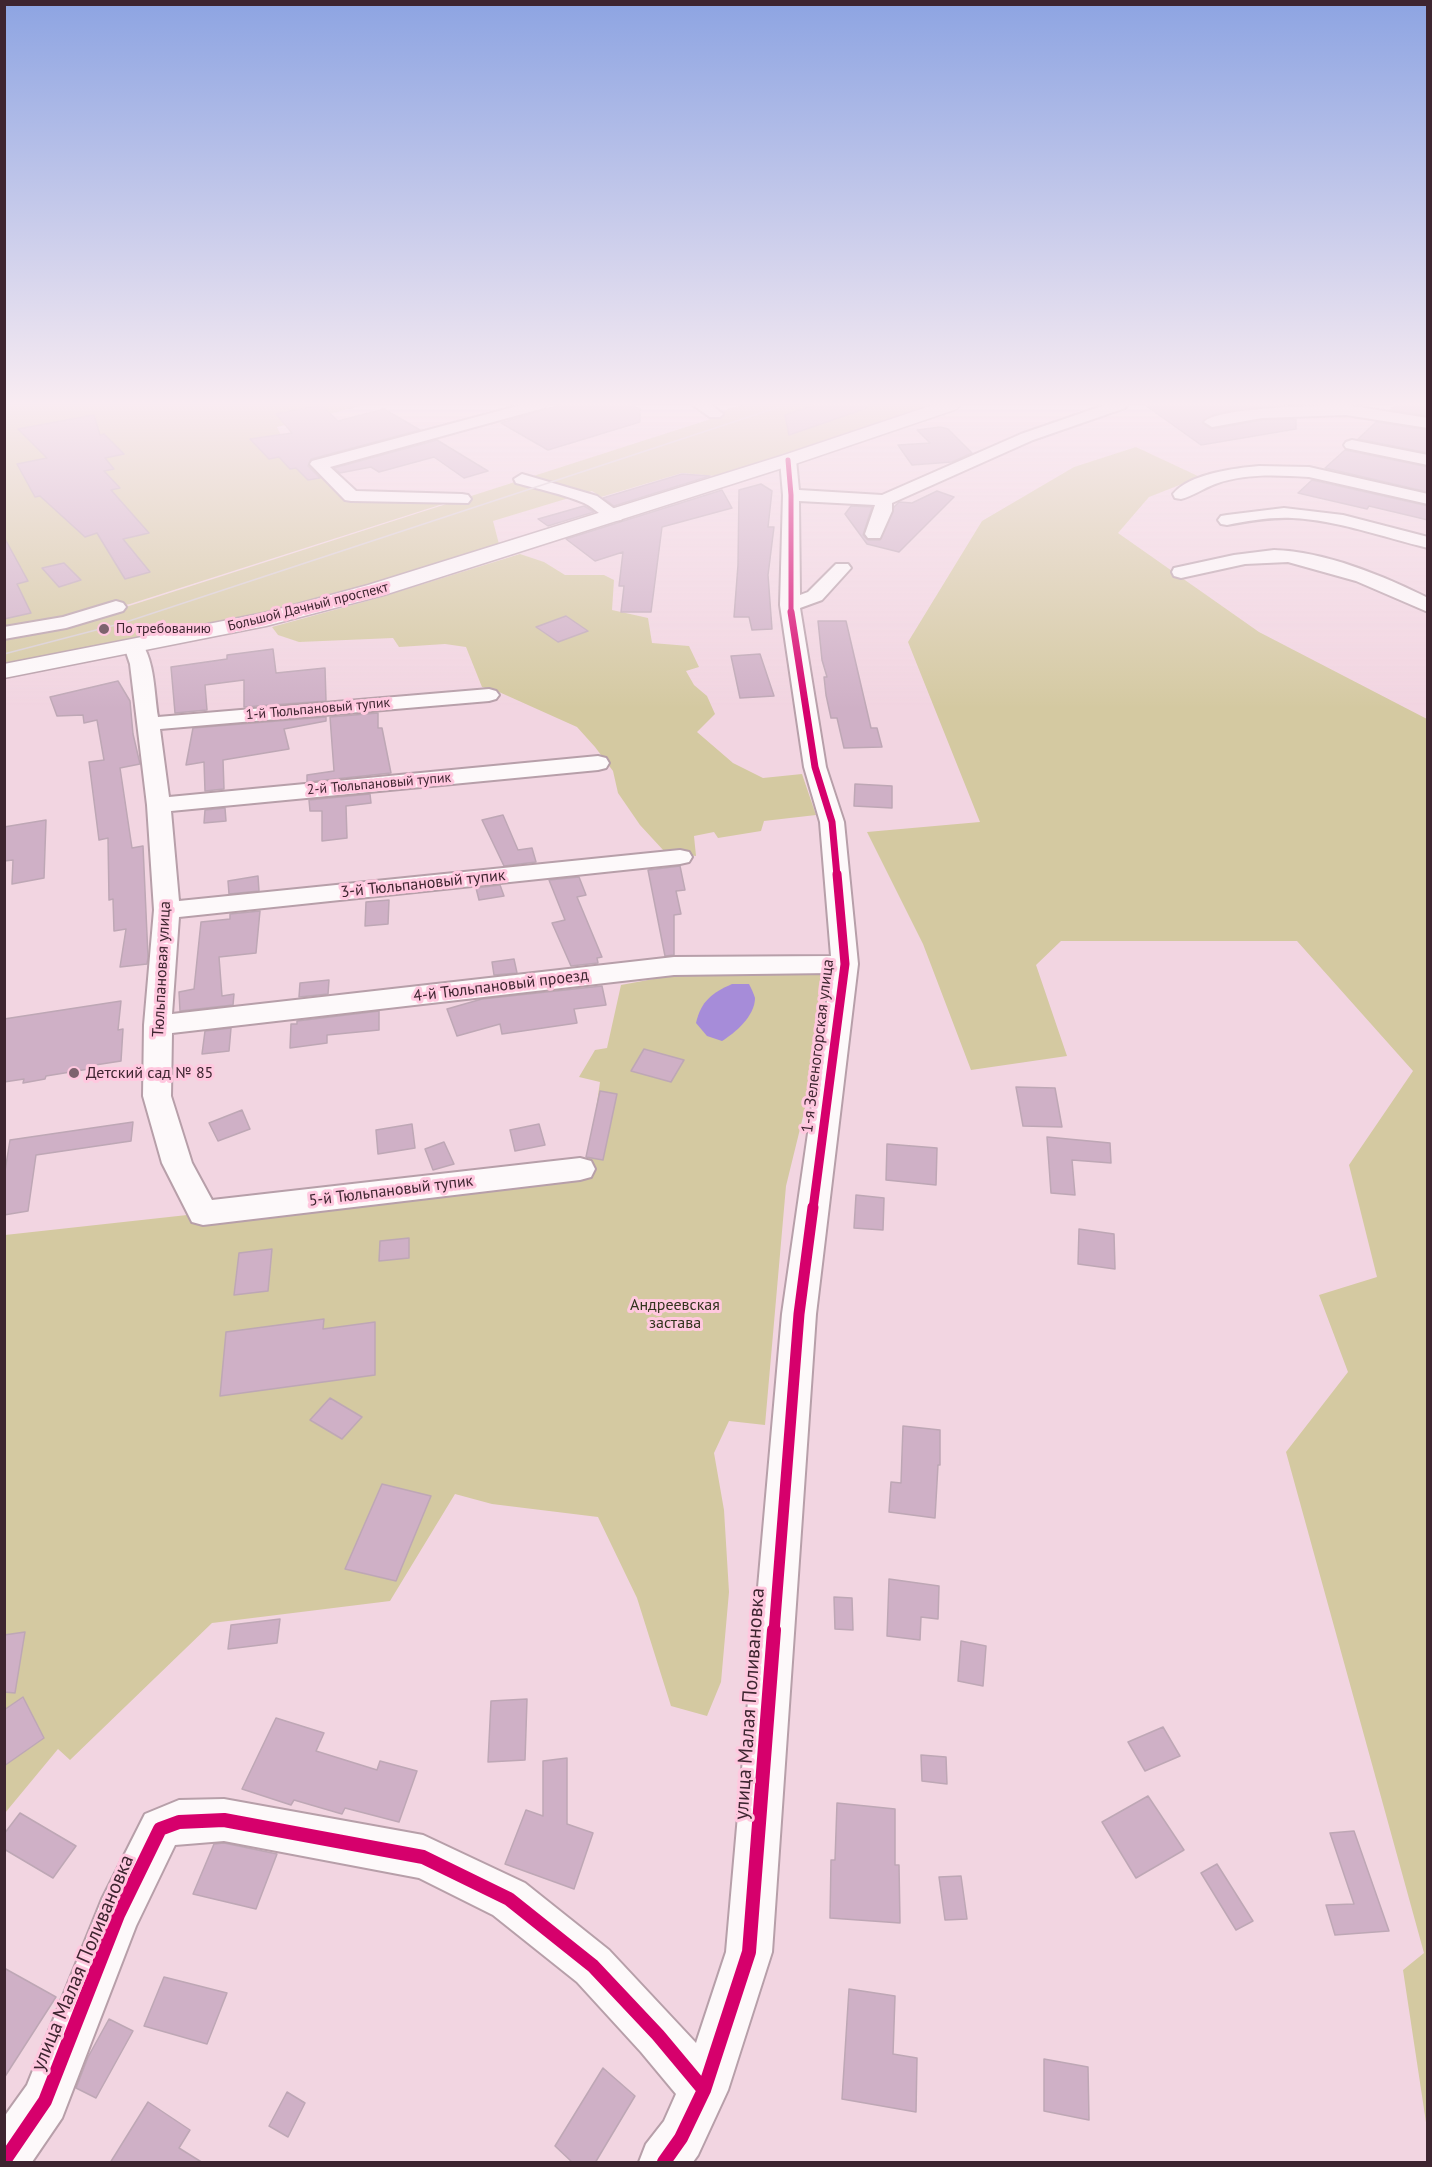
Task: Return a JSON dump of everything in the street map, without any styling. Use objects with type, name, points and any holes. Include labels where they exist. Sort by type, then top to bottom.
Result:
[{"type":"main road","points":[[615,516],[646,506]]},
{"type":"main road","name":"Большой Дачный проспект","points":[[4,672],[266,619],[376,590],[615,516]]},
{"type":"street","points":[[600,506],[615,516]]},
{"type":"street","name":"1-я Зеленогорская улица","points":[[791,506],[790,605],[815,767],[831,822],[845,964],[799,1314]]},
{"type":"street","points":[[874,534],[883,506]]},
{"type":"street","points":[[1227,520],[1267,513],[1323,516],[1428,543]]},
{"type":"street","points":[[1181,572],[1252,557],[1269,555],[1294,557],[1367,577],[1428,606]]},
{"type":"street","points":[[790,605],[815,596],[842,568]]},
{"type":"street","points":[[4,633],[66,622],[116,607]]},
{"type":"street","name":"Тюльпановая улица","points":[[134,646],[141,664],[159,805],[167,910],[158,1025],[157,1096],[177,1164],[202,1213]]},
{"type":"street","name":"1-й Тюльпановый тупик","points":[[147,724],[489,694]]},
{"type":"street","name":"2-й Тюльпановый тупик","points":[[159,805],[598,764]]},
{"type":"street","name":"3-й Тюльпановый тупик","points":[[167,910],[680,857]]},
{"type":"street","name":"4-й Тюльпановый проезд","points":[[158,1025],[674,966],[845,964]]},
{"type":"street","name":"5-й Тюльпановый тупик","points":[[202,1213],[580,1169]]},
{"type":"street","name":"улица Малая Поливановка","points":[[664,2163],[681,2138],[704,2090],[749,1952],[799,1314]]},
{"type":"street","name":"улица Малая Поливановка","points":[[4,2161],[45,2102],[118,1915],[160,1829],[179,1822],[224,1820],[423,1857],[509,1899],[593,1966],[658,2035],[704,2090]]},
{"type":"green space","points":[[5,506],[436,506],[130,604],[5,631]]},
{"type":"green space","points":[[440,506],[542,506],[493,521],[500,548],[264,616],[5,667],[5,635],[104,614]]},
{"type":"green space","points":[[1007,506],[1141,506],[1118,533],[1259,632],[1427,719],[1427,2129],[1403,1970],[1424,1953],[1286,1452],[1348,1372],[1319,1295],[1377,1277],[1349,1165],[1413,1071],[1297,941],[1061,941],[1036,965],[1067,1056],[971,1070],[923,944],[867,832],[980,822],[908,642],[982,521]]},
{"type":"green space","points":[[520,554],[544,562],[565,575],[604,575],[614,580],[612,610],[648,618],[652,643],[689,646],[699,667],[686,671],[694,685],[707,696],[715,714],[697,732],[733,763],[763,778],[802,774],[816,815],[764,821],[761,831],[718,838],[714,832],[694,836],[696,856],[664,851],[640,825],[618,793],[613,771],[577,727],[499,692],[482,687],[466,647],[445,644],[399,647],[393,638],[299,642],[278,635],[272,627],[378,598]]},
{"type":"green space","name":"Андреевская застава","points":[[686,973],[817,973],[825,976],[822,1039],[786,1186],[765,1425],[729,1421],[714,1453],[724,1510],[729,1592],[721,1682],[707,1716],[671,1706],[637,1598],[598,1517],[492,1504],[455,1494],[390,1601],[212,1623],[70,1760],[58,1749],[5,1813],[5,1235],[488,1182],[586,1178],[600,1082],[579,1077],[595,1050],[607,1048],[621,985]]},
{"type":"shaded area","points":[[732,984],[749,984],[755,998],[754,1005],[743,1023],[722,1041],[707,1036],[696,1023],[704,1003]]},
{"type":"building","points":[[51,506],[125,506],[149,533],[123,539],[150,572],[125,579],[97,533],[85,537]]},
{"type":"building","points":[[584,506],[594,512],[548,526],[538,519]]},
{"type":"building","points":[[671,506],[731,506],[732,508],[662,527],[651,612],[621,612],[624,586],[619,586],[623,552],[595,561],[566,539]]},
{"type":"building","points":[[739,506],[770,506],[768,527],[774,527],[768,575],[772,629],[752,630],[749,617],[734,617]]},
{"type":"building","points":[[851,506],[872,507],[863,535],[868,540],[880,540],[894,507],[945,506],[899,552],[867,544],[845,514]]},
{"type":"building","points":[[1370,506],[1428,506],[1428,520]]},
{"type":"building","points":[[4,537],[28,581],[17,584],[31,613],[4,619]]},
{"type":"building","points":[[64,563],[81,580],[59,587],[42,568]]},
{"type":"building","points":[[566,616],[588,631],[558,642],[536,627]]},
{"type":"building","points":[[818,621],[846,621],[871,728],[877,728],[882,747],[844,748],[837,718],[831,718],[826,695],[824,677],[827,677],[822,660]]},
{"type":"building","points":[[273,649],[276,673],[325,668],[326,701],[244,707],[244,680],[205,685],[207,710],[175,713],[171,667],[227,659],[227,655]]},
{"type":"building","points":[[760,654],[774,696],[740,698],[731,656]]},
{"type":"building","points":[[118,681],[130,701],[133,734],[140,764],[120,768],[132,848],[143,846],[148,957],[147,964],[120,967],[126,929],[114,931],[113,899],[109,900],[108,838],[99,840],[89,762],[104,760],[97,720],[84,723],[83,715],[57,716],[50,697]]},
{"type":"building","points":[[378,713],[378,728],[382,728],[391,773],[307,782],[307,775],[334,771],[330,717]]},
{"type":"building","points":[[326,717],[326,721],[284,729],[289,749],[223,760],[224,789],[205,791],[204,762],[186,765],[193,728]]},
{"type":"building","points":[[855,784],[892,786],[892,808],[854,806]]},
{"type":"building","points":[[370,794],[371,803],[346,806],[347,838],[322,841],[322,811],[310,811],[309,800]]},
{"type":"building","points":[[225,808],[226,821],[204,823],[205,810]]},
{"type":"building","points":[[503,815],[518,850],[532,848],[536,862],[504,866],[482,820]]},
{"type":"building","points":[[46,820],[44,878],[12,884],[13,860],[4,861],[4,827]]},
{"type":"building","points":[[680,866],[685,890],[676,891],[681,914],[674,915],[674,955],[665,956],[648,870]]},
{"type":"building","points":[[258,876],[259,891],[229,894],[228,881]]},
{"type":"building","points":[[579,877],[586,895],[577,897],[602,957],[597,958],[598,963],[571,966],[552,923],[565,920],[549,880]]},
{"type":"building","points":[[500,885],[504,896],[479,900],[476,888]]},
{"type":"building","points":[[389,900],[388,924],[365,926],[366,902]]},
{"type":"building","points":[[260,911],[256,953],[219,957],[222,996],[234,994],[233,1005],[180,1011],[179,992],[194,989],[201,922],[230,919],[230,914]]},
{"type":"building","points":[[514,959],[517,973],[494,975],[492,962]]},
{"type":"building","points":[[329,980],[328,994],[299,997],[300,983]]},
{"type":"building","points":[[602,986],[606,1005],[574,1009],[577,1023],[502,1034],[500,1024],[457,1036],[447,1009],[482,999]]},
{"type":"building","points":[[121,1001],[118,1030],[123,1029],[121,1061],[23,1083],[24,1079],[4,1082],[4,1019]]},
{"type":"building","points":[[379,1011],[379,1030],[327,1035],[327,1043],[290,1048],[291,1024],[297,1024],[297,1021]]},
{"type":"building","points":[[231,1028],[229,1051],[202,1054],[205,1031]]},
{"type":"building","points":[[644,1049],[684,1060],[671,1082],[631,1071]]},
{"type":"building","points":[[1016,1087],[1055,1088],[1062,1127],[1023,1126]]},
{"type":"building","points":[[600,1091],[617,1094],[603,1160],[586,1157]]},
{"type":"building","points":[[242,1110],[250,1129],[218,1141],[209,1123]]},
{"type":"building","points":[[133,1122],[131,1141],[36,1155],[28,1211],[4,1215],[4,1177],[10,1140]]},
{"type":"building","points":[[412,1124],[415,1148],[378,1154],[376,1130]]},
{"type":"building","points":[[539,1124],[545,1145],[515,1151],[510,1130]]},
{"type":"building","points":[[1047,1137],[1110,1143],[1111,1163],[1072,1160],[1075,1195],[1051,1193]]},
{"type":"building","points":[[444,1142],[454,1164],[433,1170],[425,1149]]},
{"type":"building","points":[[887,1144],[937,1148],[936,1185],[886,1180]]},
{"type":"building","points":[[856,1195],[884,1198],[883,1230],[854,1228]]},
{"type":"building","points":[[1079,1229],[1114,1234],[1115,1269],[1078,1264]]},
{"type":"building","points":[[409,1238],[409,1258],[379,1261],[380,1241]]},
{"type":"building","points":[[272,1249],[268,1291],[234,1295],[239,1253]]},
{"type":"building","points":[[324,1319],[323,1329],[375,1322],[375,1375],[220,1396],[226,1332]]},
{"type":"building","points":[[330,1398],[362,1417],[342,1439],[310,1420]]},
{"type":"building","points":[[903,1426],[940,1430],[940,1465],[938,1465],[935,1518],[889,1512],[891,1482],[901,1483]]},
{"type":"building","points":[[382,1484],[431,1496],[396,1581],[345,1569]]},
{"type":"building","points":[[889,1579],[939,1586],[938,1619],[921,1617],[920,1640],[887,1636]]},
{"type":"building","points":[[834,1597],[852,1598],[853,1630],[835,1629]]},
{"type":"building","points":[[280,1619],[277,1643],[228,1649],[231,1625]]},
{"type":"building","points":[[25,1632],[15,1693],[4,1692],[4,1635]]},
{"type":"building","points":[[961,1641],[986,1646],[983,1686],[958,1681]]},
{"type":"building","points":[[23,1697],[44,1738],[4,1766],[4,1710]]},
{"type":"building","points":[[527,1699],[525,1760],[488,1762],[491,1701]]},
{"type":"building","points":[[276,1718],[324,1733],[316,1751],[377,1770],[380,1761],[417,1771],[399,1822],[345,1808],[342,1814],[294,1800],[291,1805],[242,1789]]},
{"type":"building","points":[[1163,1727],[1180,1756],[1145,1771],[1128,1742]]},
{"type":"building","points":[[921,1755],[946,1757],[947,1784],[922,1781]]},
{"type":"building","points":[[567,1758],[567,1824],[593,1833],[574,1889],[505,1864],[526,1810],[543,1816],[543,1761]]},
{"type":"building","points":[[1148,1796],[1184,1850],[1136,1878],[1102,1822]]},
{"type":"building","points":[[837,1803],[895,1809],[895,1865],[899,1865],[900,1923],[830,1918],[831,1860],[835,1860]]},
{"type":"building","points":[[20,1813],[76,1846],[53,1878],[4,1849],[4,1834]]},
{"type":"building","points":[[1354,1831],[1389,1931],[1335,1935],[1326,1905],[1354,1904],[1330,1833]]},
{"type":"building","points":[[224,1843],[277,1854],[256,1909],[193,1894],[214,1844]]},
{"type":"building","points":[[1217,1864],[1253,1921],[1236,1930],[1201,1873]]},
{"type":"building","points":[[961,1876],[967,1919],[945,1920],[939,1877]]},
{"type":"building","points":[[4,1968],[56,1997],[4,2078]]},
{"type":"building","points":[[164,1977],[227,1993],[207,2044],[144,2026]]},
{"type":"building","points":[[849,1989],[895,1996],[893,2054],[917,2058],[916,2112],[842,2099]]},
{"type":"building","points":[[109,2019],[133,2031],[96,2098],[76,2088],[88,2057]]},
{"type":"building","points":[[1044,2059],[1088,2067],[1089,2120],[1044,2111]]},
{"type":"building","points":[[603,2068],[635,2096],[595,2163],[573,2163],[555,2146]]},
{"type":"building","points":[[287,2092],[305,2103],[288,2137],[269,2126]]},
{"type":"building","points":[[148,2102],[190,2130],[179,2148],[203,2163],[110,2163]]},
{"type":"tram line","points":[[4,654],[123,623],[478,506]]},
{"type":"cycle path","points":[[664,2162],[681,2138],[704,2090],[749,1952],[799,1314],[845,964],[832,822],[815,767],[790,605],[791,506]]},
{"type":"cycle path","points":[[4,2161],[45,2101],[118,1915],[160,1829],[179,1822],[224,1820],[423,1857],[509,1899],[593,1966],[658,2035],[704,2090]]},
{"type":"place","name":"По требованию","points":[[104,629]]},
{"type":"place","name":"Детский сад № 85","points":[[74,1073]]}]
